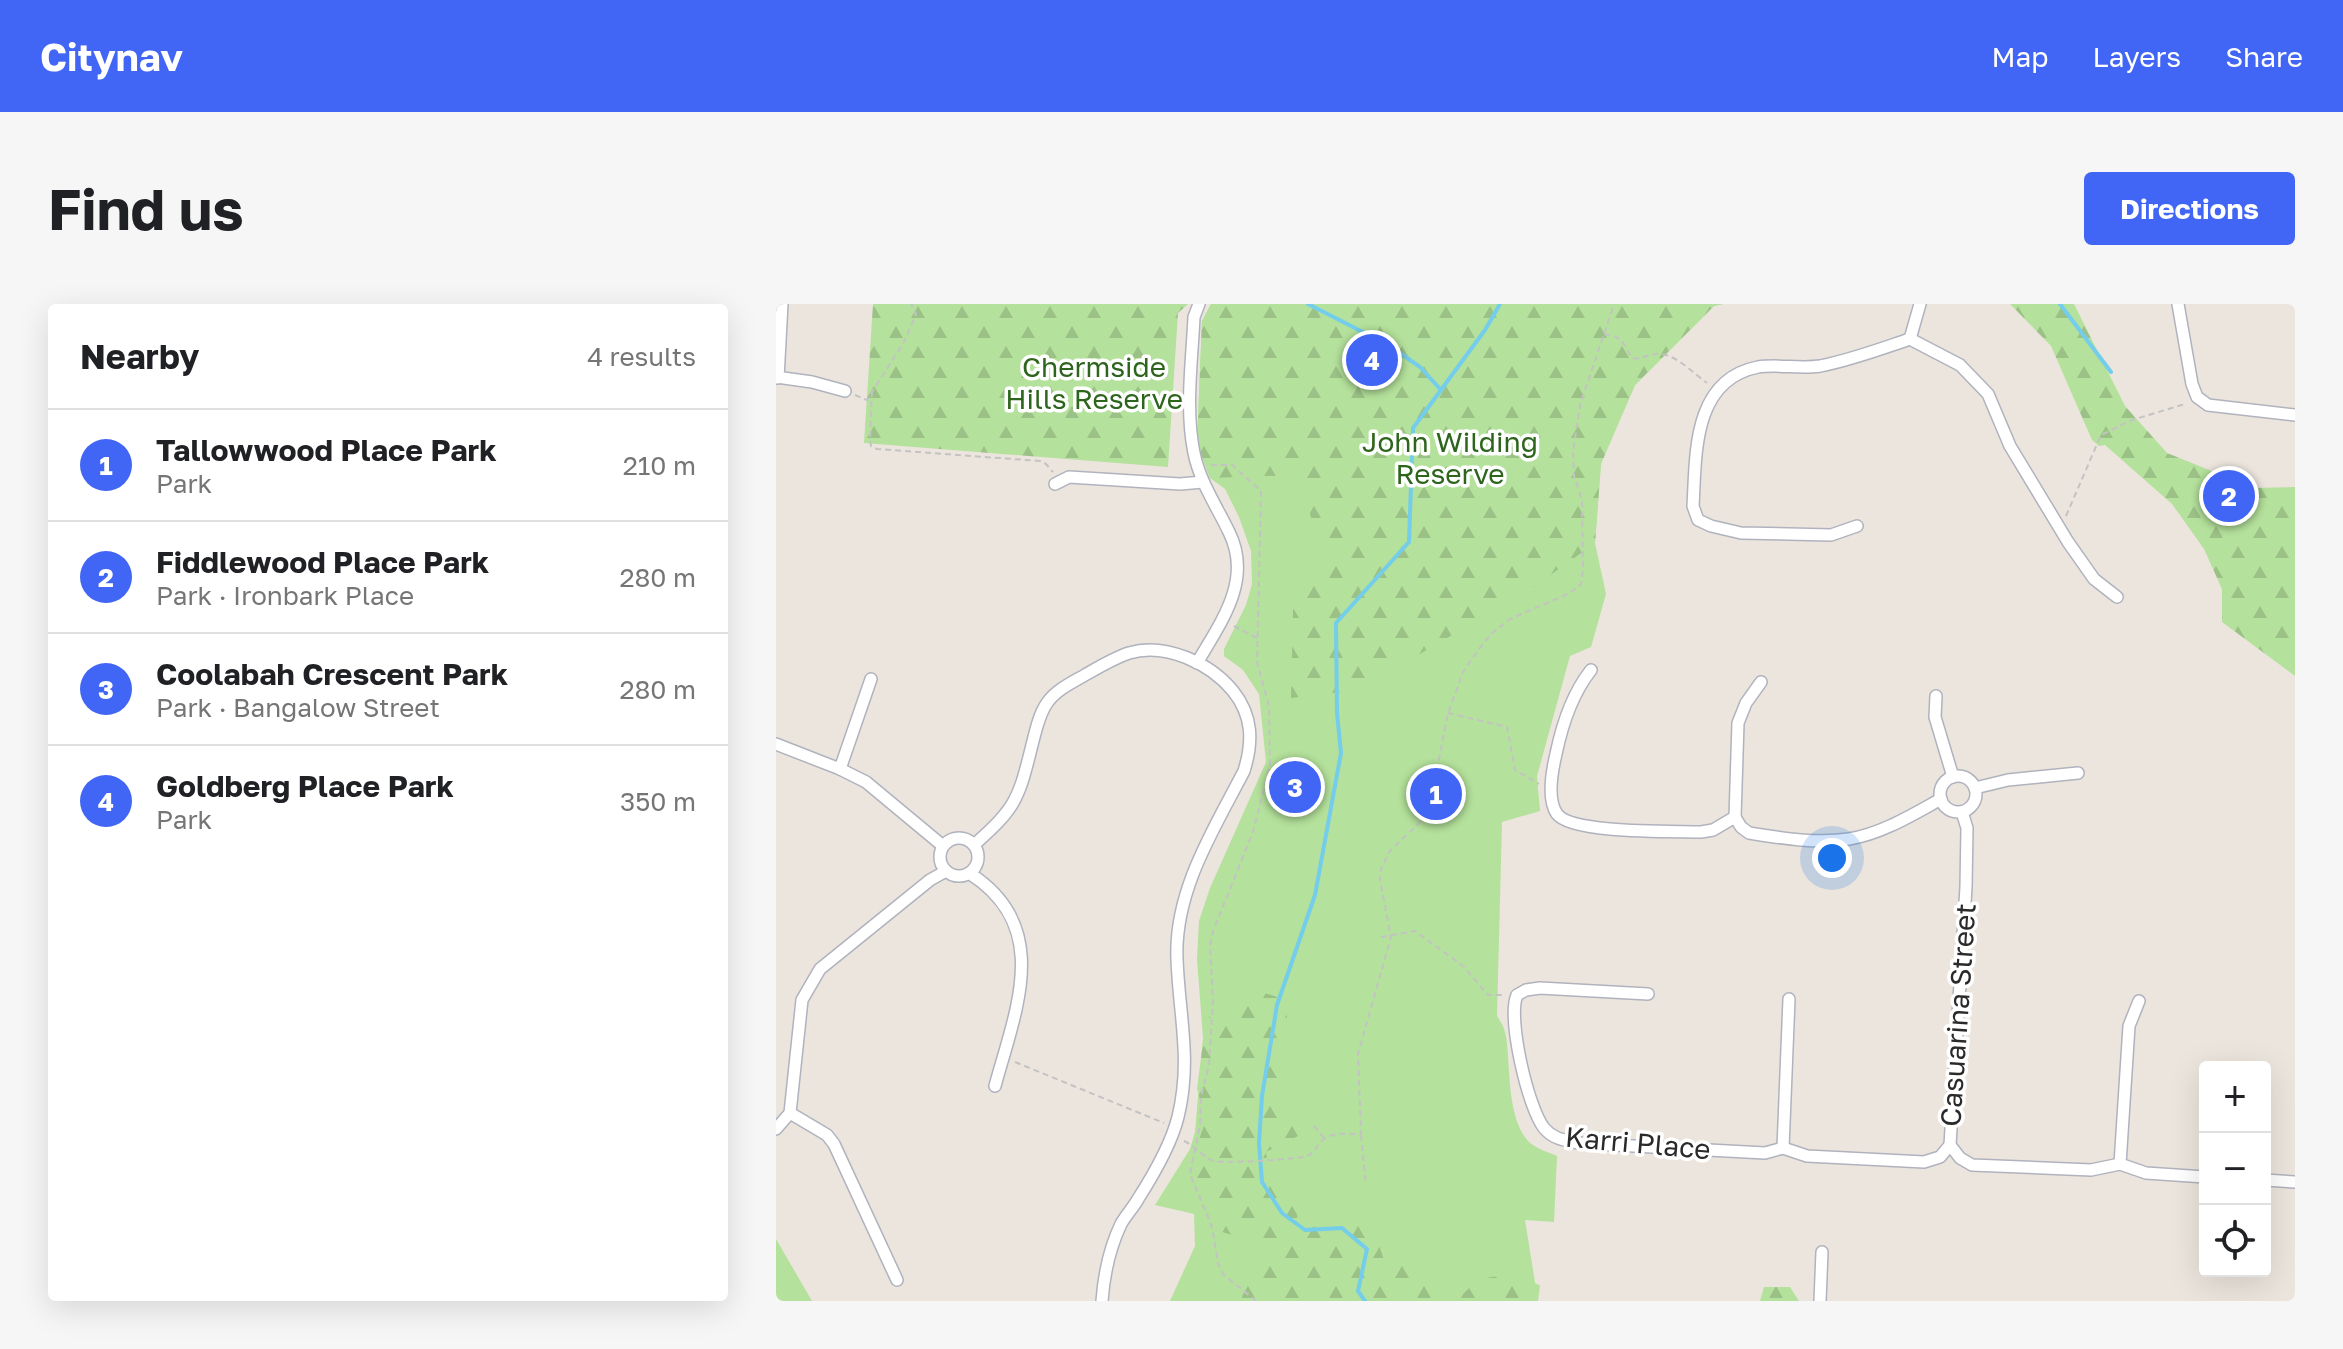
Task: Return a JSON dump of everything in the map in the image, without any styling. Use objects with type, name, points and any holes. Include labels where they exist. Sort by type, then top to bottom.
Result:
[{"type":"street","points":[[782,304],[777,378],[812,382],[845,391]]},
{"type":"street","points":[[1197,663],[1233,601],[1238,565],[1232,536],[1203,482],[1190,427],[1194,317],[1199,304]]},
{"type":"street","points":[[1910,339],[1920,304]]},
{"type":"street","points":[[2178,304],[2197,397],[2208,405],[2295,415]]},
{"type":"street","points":[[1857,526],[1831,535],[1741,533],[1698,520],[1693,506],[1698,433],[1702,415],[1717,391],[1738,375],[1759,367],[1819,366],[1910,339],[1960,365],[1988,394],[2010,446],[2059,527],[2094,579],[2117,597]]},
{"type":"street","points":[[1058,483],[1069,477],[1180,484],[1203,482]]},
{"type":"street","points":[[974,845],[1002,821],[1014,804],[1023,784],[1039,719],[1046,704],[1059,690],[1092,671],[1136,652],[1165,653],[1197,663],[1215,675],[1238,698],[1249,722],[1251,744],[1244,771],[1193,873],[1182,913],[1177,958],[1186,1067],[1184,1088],[1173,1136],[1116,1234],[1104,1273],[1102,1301]]},
{"type":"street","points":[[1591,670],[1576,689],[1557,749],[1552,786],[1555,812],[1563,821],[1578,825],[1701,832],[1713,830],[1735,817]]},
{"type":"street","points":[[840,769],[871,679]]},
{"type":"street","points":[[1761,682],[1746,703],[1738,723],[1735,817],[1749,833],[1834,840],[1867,834],[1903,820],[1941,799]]},
{"type":"street","points":[[1936,696],[1935,717],[1953,777]]},
{"type":"street","points":[[776,744],[840,769],[874,788],[943,846]]},
{"type":"street","points":[[1975,788],[2008,780],[2078,773]]},
{"type":"street","points":[[1953,777],[1966,778],[1975,788],[1975,801],[1962,812],[1949,810],[1941,799],[1942,785],[1953,777]]},
{"type":"street","name":"Casuarina Street","points":[[1962,812],[1967,828],[1966,887],[1950,1145],[1960,1158],[1972,1165],[2091,1170],[2120,1164],[2146,1173],[2199,1177]]},
{"type":"street","points":[[959,838],[974,845],[978,857],[969,873],[957,876],[946,871],[940,856],[943,846],[959,838]]},
{"type":"street","points":[[776,1129],[790,1113],[802,1000],[820,969],[930,880],[946,871]]},
{"type":"street","points":[[969,873],[988,886],[1014,919],[1024,962],[995,1086]]},
{"type":"street","points":[[1517,995],[1540,988],[1648,994]]},
{"type":"street","name":"Karri Place","points":[[1517,995],[1515,1014],[1521,1061],[1534,1112],[1556,1139],[1577,1143],[1765,1153],[1783,1148],[1807,1156],[1924,1162],[1940,1157],[1950,1145]]},
{"type":"street","points":[[1783,1148],[1789,999]]},
{"type":"street","points":[[2120,1164],[2127,1038],[2139,1001]]},
{"type":"street","points":[[790,1113],[827,1135],[834,1144],[897,1280]]},
{"type":"street","points":[[2271,1180],[2295,1182]]},
{"type":"street","points":[[1820,1301],[1822,1252]]},
{"type":"path","points":[[845,391],[867,400],[904,342],[916,314],[911,304]]},
{"type":"path","points":[[1366,1185],[1358,1054],[1391,937],[1379,874],[1389,852],[1421,821],[1431,801],[1448,713],[1463,672],[1491,634],[1510,619],[1570,593],[1581,584],[1582,500],[1574,476],[1573,452],[1580,405],[1614,304]]},
{"type":"path","points":[[1603,334],[1623,340],[1632,358],[1660,353],[1674,359],[1717,391]]},
{"type":"path","points":[[872,391],[870,440],[871,446],[877,449],[1040,461],[1046,464],[1058,483]]},
{"type":"path","points":[[2059,527],[2073,504],[2101,435],[2132,420],[2191,402],[2197,397]]},
{"type":"path","points":[[1198,465],[1232,465],[1261,491],[1257,662],[1269,706],[1270,765],[1253,832],[1210,945],[1213,1002],[1209,1065],[1201,1096],[1190,1174],[1212,1227],[1223,1274],[1256,1301]]},
{"type":"path","points":[[1232,625],[1259,638]]},
{"type":"path","points":[[1448,713],[1507,727],[1515,770],[1535,784],[1552,786]]},
{"type":"path","points":[[1381,937],[1415,931],[1463,966],[1488,995],[1517,995]]},
{"type":"path","points":[[1003,1057],[1166,1124]]},
{"type":"path","points":[[1314,1126],[1325,1138]]},
{"type":"path","points":[[1173,1136],[1196,1146],[1212,1161],[1233,1163],[1275,1158],[1291,1160],[1313,1154],[1331,1135],[1361,1134]]},
{"type":"green space","name":"Chermside Hills Reserve","points":[[873,304],[1188,304],[1178,313],[1168,467],[864,443]]},
{"type":"green space","points":[[1211,304],[1723,304],[1714,306],[1635,385],[1601,463],[1595,543],[1606,594],[1591,647],[1570,656],[1537,776],[1540,811],[1502,822],[1497,1016],[1506,1036],[1512,1101],[1518,1124],[1529,1142],[1557,1156],[1554,1222],[1525,1220],[1538,1301],[1170,1301],[1195,1246],[1194,1214],[1155,1205],[1190,1149],[1195,1132],[1203,1038],[1197,959],[1199,921],[1210,888],[1266,762],[1259,694],[1243,670],[1224,656],[1224,649],[1246,605],[1252,584],[1251,551],[1225,489],[1210,478],[1197,443],[1202,321]]},
{"type":"green space","name":"John Wilding Reserve","points":[[1211,304],[1723,304],[1714,306],[1635,385],[1601,464],[1595,543],[1531,589],[1358,690],[1291,698],[1293,610],[1325,559],[1297,475],[1210,478],[1197,444],[1202,321]]},
{"type":"green space","points":[[2010,304],[2074,304],[2125,406],[2167,453],[2254,488],[2295,487],[2295,676],[2222,622],[2222,589],[2204,549],[2172,504],[2105,445],[2099,446],[2092,440],[2051,346]]},
{"type":"green space","points":[[1251,989],[1288,1000],[1281,1107],[1300,1135],[1266,1152],[1270,1184],[1299,1196],[1297,1219],[1325,1217],[1374,1230],[1384,1260],[1413,1257],[1422,1277],[1464,1293],[1482,1280],[1508,1277],[1540,1285],[1538,1301],[1242,1301],[1243,1282],[1262,1277],[1252,1241],[1219,1231],[1186,1176],[1206,1120],[1197,1089],[1206,1019],[1227,1010]]},
{"type":"green space","points":[[776,1239],[812,1301],[776,1301]]},
{"type":"green space","points":[[1764,1287],[1790,1287],[1799,1301],[1760,1301]]},
{"type":"waterway","points":[[1308,304],[1390,346],[1420,367],[1441,390]]},
{"type":"waterway","points":[[1365,1301],[1358,1291],[1367,1249],[1342,1228],[1305,1230],[1282,1213],[1262,1182],[1259,1143],[1262,1096],[1277,1005],[1315,895],[1341,753],[1337,713],[1336,623],[1409,542],[1413,428],[1485,330],[1500,304]]},
{"type":"waterway","points":[[2060,304],[2111,372]]},
{"type":"place","name":"Goldberg Place Park","points":[[1372,360]]},
{"type":"place","name":"Fiddlewood Place Park","points":[[2229,496]]},
{"type":"place","name":"Coolabah Crescent Park","points":[[1295,787]]},
{"type":"place","name":"Tallowwood Place Park","points":[[1436,794]]}]
